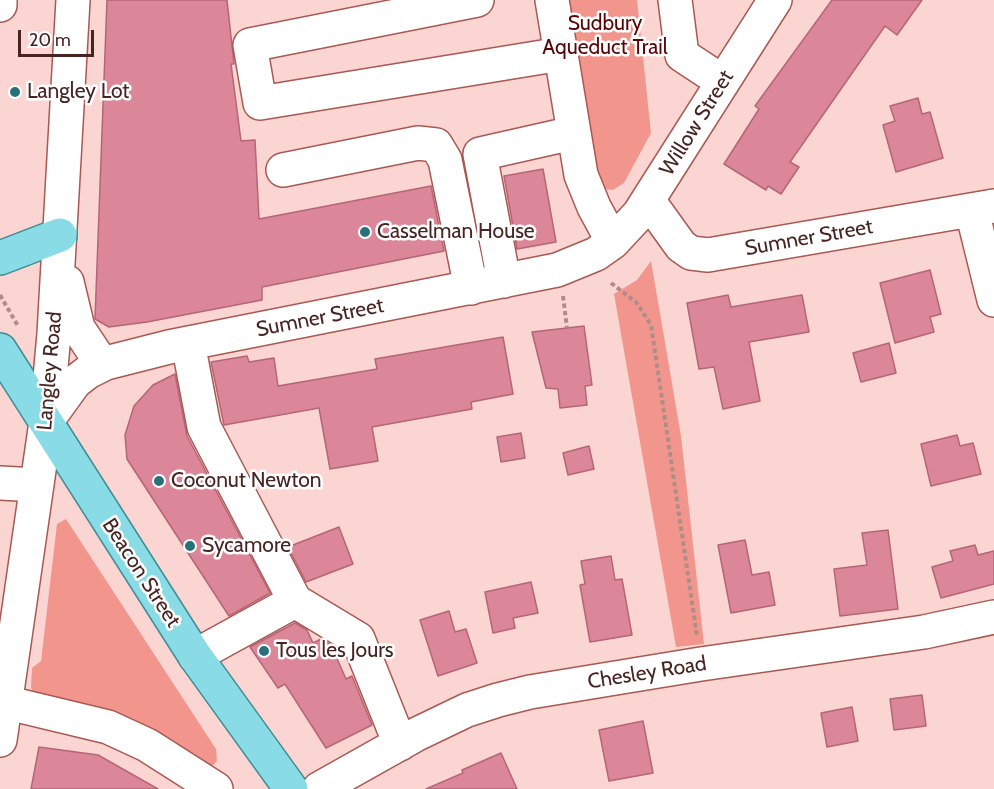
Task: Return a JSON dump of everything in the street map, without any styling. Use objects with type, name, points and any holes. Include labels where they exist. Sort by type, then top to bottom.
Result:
[{"type":"main road","points":[[0,258],[59,240]]},
{"type":"main road","name":"Beacon Street","points":[[10,341],[46,422],[195,656],[291,789]]},
{"type":"street","points":[[0,0],[0,5]]},
{"type":"street","name":"Langley Road","points":[[0,740],[3,701],[46,422],[73,0]]},
{"type":"street","points":[[477,0],[250,45],[260,104],[561,54]]},
{"type":"street","points":[[552,0],[573,133],[584,185],[613,242]]},
{"type":"street","points":[[675,0],[682,55],[723,82]]},
{"type":"street","name":"Willow Street","points":[[613,242],[632,223],[648,200],[775,0]]},
{"type":"street","points":[[504,281],[480,154],[573,133]]},
{"type":"street","points":[[283,170],[418,143],[436,145],[445,160],[471,288]]},
{"type":"street","name":"Sumner Street","points":[[648,200],[681,246],[691,253],[708,255],[983,208]]},
{"type":"street","points":[[983,208],[994,300]]},
{"type":"street","points":[[59,240],[75,321],[102,364]]},
{"type":"street","name":"Sumner Street","points":[[46,422],[75,382],[102,364],[188,343],[504,281],[582,262],[613,242]]},
{"type":"street","points":[[188,343],[204,427],[295,601],[358,639],[400,744]]},
{"type":"street","points":[[0,483],[37,485]]},
{"type":"street","points":[[195,656],[295,601]]},
{"type":"street","name":"Chesley Road","points":[[319,789],[467,710],[498,700],[530,692],[701,664],[924,632],[994,617]]},
{"type":"street","points":[[3,701],[77,718],[115,730],[147,745],[216,789]]},
{"type":"path","points":[[610,283],[636,302],[651,325],[701,664]]},
{"type":"path","points":[[0,295],[10,341]]},
{"type":"path","points":[[563,295],[567,328]]},
{"type":"green space","name":"Sudbury Aqueduct Trail","points":[[563,0],[637,0],[651,133],[624,183],[613,190],[606,189],[596,178]]},
{"type":"green space","points":[[651,261],[681,436],[704,644],[676,647],[614,294],[637,280]]},
{"type":"green space","points":[[66,519],[216,749],[217,761],[208,771],[36,696],[31,688],[32,668],[41,661],[57,524]]},
{"type":"building","points":[[107,0],[227,0],[234,64],[231,64],[241,141],[255,140],[259,219],[431,186],[444,251],[262,287],[262,300],[109,327],[95,319]]},
{"type":"building","points":[[832,0],[922,0],[897,35],[885,26],[790,162],[799,167],[781,194],[768,186],[766,190],[724,164],[759,109],[755,106]]},
{"type":"building","points":[[918,98],[922,114],[930,112],[943,158],[896,172],[883,125],[895,121],[890,106]]},
{"type":"building","points":[[543,169],[556,242],[517,249],[504,176]]},
{"type":"building","points":[[930,270],[941,314],[930,317],[934,332],[895,343],[880,283]]},
{"type":"building","points":[[728,295],[731,307],[802,295],[809,332],[749,342],[760,401],[723,409],[714,367],[699,369],[687,303]]},
{"type":"building","points":[[584,326],[592,385],[585,386],[587,405],[560,408],[558,389],[546,388],[532,332]]},
{"type":"building","points":[[503,337],[513,394],[471,402],[472,409],[372,427],[378,461],[330,469],[319,408],[224,425],[211,362],[247,356],[249,362],[274,358],[278,386],[377,369],[375,359]]},
{"type":"building","points":[[889,343],[896,373],[861,382],[853,353]]},
{"type":"building","points":[[175,374],[187,436],[270,593],[229,616],[127,459],[125,435],[134,406],[153,385]]},
{"type":"building","points":[[521,433],[525,458],[501,462],[497,437]]},
{"type":"building","points":[[957,435],[960,446],[973,443],[981,474],[931,486],[921,444]]},
{"type":"building","points":[[589,446],[594,469],[568,475],[563,453]]},
{"type":"building","points":[[339,527],[353,564],[306,582],[288,547]]},
{"type":"building","points":[[888,530],[898,609],[840,616],[834,569],[867,565],[862,533]]},
{"type":"building","points":[[745,540],[752,575],[769,572],[775,605],[731,613],[718,545]]},
{"type":"building","points":[[975,545],[978,555],[994,551],[994,584],[941,598],[932,567],[953,561],[950,551]]},
{"type":"building","points":[[611,556],[615,580],[622,579],[632,635],[590,642],[580,585],[585,584],[581,561]]},
{"type":"building","points":[[531,582],[538,613],[513,618],[515,628],[493,633],[485,592]]},
{"type":"building","points":[[449,611],[455,632],[466,629],[477,663],[438,676],[420,620]]},
{"type":"building","points":[[295,623],[307,630],[313,643],[321,639],[331,645],[346,679],[352,676],[372,725],[326,748],[285,684],[278,688],[250,647]]},
{"type":"building","points":[[922,695],[926,726],[894,730],[890,699]]},
{"type":"building","points":[[852,707],[858,741],[827,747],[821,713]]},
{"type":"building","points":[[643,721],[653,773],[609,781],[599,730]]},
{"type":"building","points":[[39,747],[98,755],[158,789],[31,789]]},
{"type":"building","points":[[501,753],[517,789],[426,789],[463,773],[462,770]]},
{"type":"place","name":"Langley Lot","points":[[15,92]]},
{"type":"place","name":"Casselman House","points":[[365,232]]},
{"type":"place","name":"Coconut Newton","points":[[159,481]]},
{"type":"place","name":"Sycamore","points":[[190,546]]},
{"type":"place","name":"Tous les Jours","points":[[264,651]]}]
